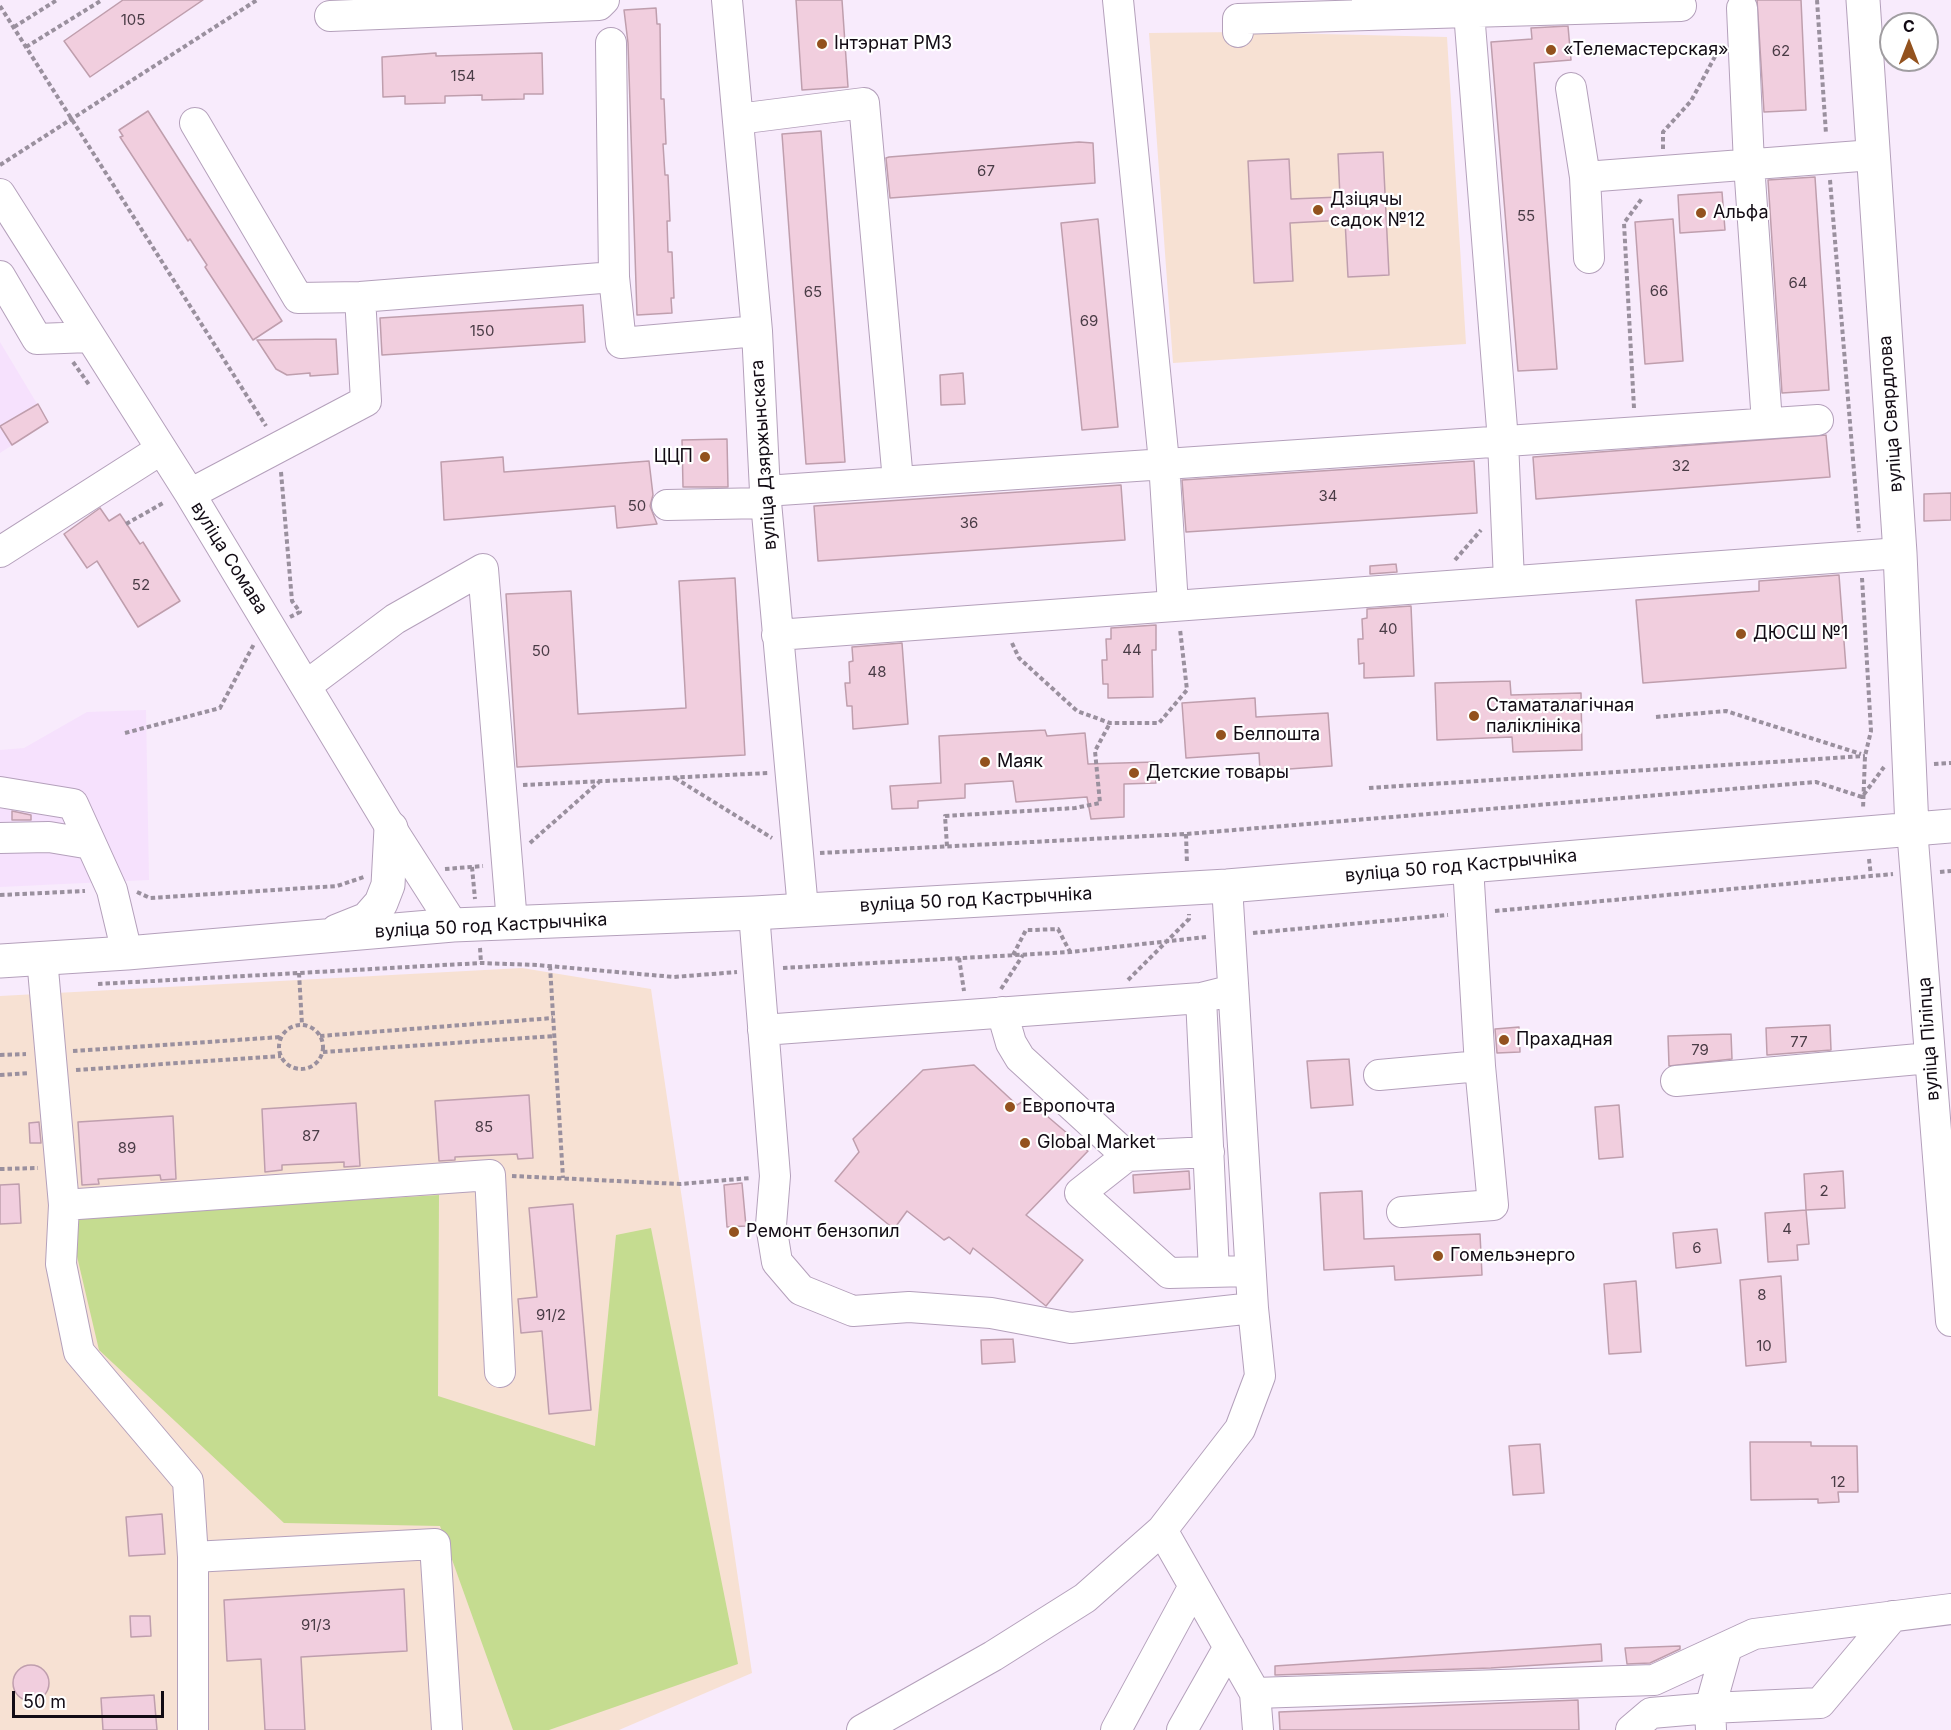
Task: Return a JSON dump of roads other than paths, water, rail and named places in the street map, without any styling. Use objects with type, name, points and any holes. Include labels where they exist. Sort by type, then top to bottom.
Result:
[{"type":"main road","name":"вуліца Свярдлова","points":[[1863,0],[1900,553],[1912,828]]},
{"type":"main road","name":"вуліца 50 год Кастрычніка","points":[[0,961],[127,953],[453,925],[754,913],[1227,886],[1951,826]]},
{"type":"main road","points":[[310,938],[343,929],[367,919],[381,903],[388,885],[404,872],[391,828]]},
{"type":"street","points":[[330,16],[598,5],[604,0]]},
{"type":"street","name":"вуліца Дзяржынскага","points":[[727,0],[757,331],[765,497],[803,909]]},
{"type":"street","points":[[1118,0],[1176,605]]},
{"type":"street","points":[[1238,32],[1238,19],[1368,8],[1469,12],[1681,6]]},
{"type":"street","points":[[1742,8],[1749,164],[1767,423]]},
{"type":"street","points":[[1469,12],[1503,441],[1509,581]]},
{"type":"street","points":[[611,43],[614,278],[621,343],[757,331]]},
{"type":"street","points":[[1571,88],[1585,177],[1589,258]]},
{"type":"street","points":[[738,119],[864,103],[898,481]]},
{"type":"street","points":[[195,123],[298,298],[360,297],[614,278]]},
{"type":"street","points":[[1585,177],[1873,155]]},
{"type":"street","name":"вуліца Сомава","points":[[1,199],[160,450],[177,498],[307,685],[391,828]]},
{"type":"street","points":[[0,276],[37,339],[90,337]]},
{"type":"street","points":[[177,498],[366,401],[360,297]]},
{"type":"street","points":[[667,505],[765,497],[898,481],[1818,420]]},
{"type":"street","points":[[0,552],[160,450]]},
{"type":"street","points":[[777,635],[1900,553]]},
{"type":"street","points":[[307,685],[395,619],[483,569],[512,923]]},
{"type":"street","points":[[0,792],[73,804],[112,890],[127,953]]},
{"type":"street","points":[[0,812],[47,817],[88,837]]},
{"type":"street","name":"вуліца Піліпца","points":[[1912,828],[1930,1058],[1948,1236],[1951,1321]]},
{"type":"street","points":[[0,838],[88,837]]},
{"type":"street","points":[[1402,1212],[1493,1205],[1480,1066],[1468,866]]},
{"type":"street","points":[[404,872],[453,925]]},
{"type":"street","points":[[862,1730],[993,1656],[1086,1598],[1162,1530],[1240,1430],[1260,1376],[1252,1308],[1227,886]]},
{"type":"street","points":[[754,913],[775,1176],[771,1224],[777,1262],[801,1290],[852,1311],[909,1307],[979,1312],[1071,1328],[1252,1308]]},
{"type":"street","points":[[42,958],[64,1205],[61,1264],[79,1352],[188,1481],[193,1557],[193,1730]]},
{"type":"street","points":[[763,1030],[1201,998],[1233,990]]},
{"type":"street","points":[[1201,998],[1214,1272]]},
{"type":"street","points":[[1002,1012],[1011,1043],[1020,1058],[1127,1156]]},
{"type":"street","points":[[1676,1081],[1930,1058]]},
{"type":"street","points":[[1379,1075],[1480,1066]]},
{"type":"street","points":[[1209,1152],[1127,1156],[1080,1193],[1169,1273],[1250,1271]]},
{"type":"street","points":[[64,1205],[490,1175],[500,1372]]},
{"type":"street","points":[[1162,1530],[1255,1693],[1258,1730]]},
{"type":"street","points":[[193,1557],[435,1544],[447,1730]]},
{"type":"street","points":[[1116,1730],[1194,1586]]},
{"type":"street","points":[[1255,1693],[1654,1680],[1754,1634],[1951,1609]]},
{"type":"street","points":[[1654,1680],[1641,1722],[1710,1719],[1820,1703],[1893,1616]]},
{"type":"street","points":[[1182,1730],[1229,1647]]},
{"type":"street","points":[[1710,1719],[1727,1647]]},
{"type":"place","name":"Інтэрнат РМЗ","points":[[822,44]]},
{"type":"place","name":"«Телемастерская»","points":[[1551,50]]},
{"type":"place","name":"Дзіцячы садок №12","points":[[1318,210]]},
{"type":"place","name":"Альфа","points":[[1701,213]]},
{"type":"place","name":"ЦЦП","points":[[705,457]]},
{"type":"place","name":"ДЮСШ №1","points":[[1741,634]]},
{"type":"place","name":"Стаматалагічная паліклініка","points":[[1474,716]]},
{"type":"place","name":"Белпошта","points":[[1221,735]]},
{"type":"place","name":"Маяк","points":[[985,762]]},
{"type":"place","name":"Детские товары","points":[[1134,773]]},
{"type":"place","name":"Прахадная","points":[[1504,1040]]},
{"type":"place","name":"Европочта","points":[[1010,1107]]},
{"type":"place","name":"Globаl Market","points":[[1025,1143]]},
{"type":"place","name":"Ремонт бензопил","points":[[734,1232]]},
{"type":"place","name":"Гомельэнерго","points":[[1438,1256]]}]
